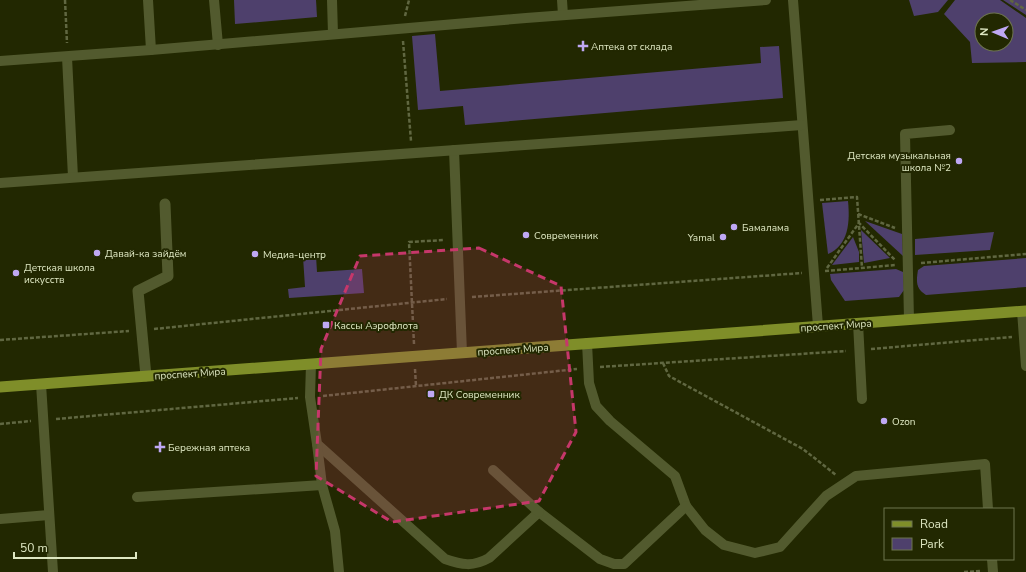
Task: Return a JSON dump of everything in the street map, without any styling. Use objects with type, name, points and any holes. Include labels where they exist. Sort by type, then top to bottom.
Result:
[{"type":"main road","name":"проспект Мира","points":[[0,387],[1024,311]]},
{"type":"street","points":[[146,376],[138,291],[168,276],[165,204]]},
{"type":"lane","points":[[148,0],[151,50]]},
{"type":"lane","points":[[214,0],[218,44]]},
{"type":"lane","points":[[332,0],[333,34]]},
{"type":"lane","points":[[562,0],[563,15]]},
{"type":"lane","points":[[0,61],[151,50],[702,2],[766,0]]},
{"type":"lane","points":[[792,0],[818,326]]},
{"type":"lane","points":[[67,57],[73,177]]},
{"type":"lane","points":[[0,182],[802,125]]},
{"type":"lane","points":[[909,320],[905,134],[950,130]]},
{"type":"lane","points":[[454,150],[462,353]]},
{"type":"lane","points":[[1024,311],[1026,366]]},
{"type":"lane","points":[[858,323],[862,399]]},
{"type":"lane","points":[[588,343],[589,383],[596,406],[610,421],[675,476],[686,506],[705,530],[724,545],[755,553],[780,547],[826,496],[856,476],[985,464],[988,508]]},
{"type":"lane","points":[[311,364],[310,397],[322,485],[335,531],[339,572]]},
{"type":"lane","points":[[41,384],[53,572]]},
{"type":"lane","points":[[317,444],[445,559],[462,565],[479,563],[489,558],[539,512]]},
{"type":"lane","points":[[493,470],[539,512],[600,559],[614,564],[624,564],[686,506]]},
{"type":"lane","points":[[137,498],[322,485]]},
{"type":"lane","points":[[0,518],[49,515]]},
{"type":"lane","points":[[992,560],[993,572]]},
{"type":"path","points":[[65,0],[67,13],[67,57]]},
{"type":"path","points":[[409,0],[402,28],[411,152]]},
{"type":"path","points":[[1010,0],[1026,10]]},
{"type":"path","points":[[857,197],[862,268]]},
{"type":"path","points":[[858,214],[906,233]]},
{"type":"path","points":[[825,271],[859,222]]},
{"type":"path","points":[[0,340],[142,330],[459,298],[814,272],[899,264],[859,222]]},
{"type":"path","points":[[416,386],[409,242],[457,239]]},
{"type":"path","points":[[907,264],[1026,254]]},
{"type":"path","points":[[0,424],[310,397],[589,368],[860,350],[1024,336]]},
{"type":"path","points":[[663,363],[669,376],[803,449],[845,483]]},
{"type":"highlighted area","points":[[479,248],[561,286],[576,432],[539,501],[392,522],[316,476],[321,349],[360,256]]},
{"type":"green space","points":[[234,0],[316,0],[317,17],[235,24]]},
{"type":"green space","points":[[909,0],[948,0],[938,12],[914,16]]},
{"type":"green space","points":[[955,0],[1000,0],[1026,18],[1026,62],[972,63],[970,42],[944,14]]},
{"type":"green space","points":[[1003,0],[1026,0],[1026,15]]},
{"type":"green space","points":[[435,34],[440,91],[761,63],[760,47],[779,46],[783,98],[465,125],[463,106],[418,110],[412,36]]},
{"type":"green space","points":[[848,201],[849,216],[847,232],[840,245],[828,254],[822,203]]},
{"type":"green space","points":[[865,221],[902,234],[903,256]]},
{"type":"green space","points":[[861,230],[890,258],[864,263]]},
{"type":"green space","points":[[994,232],[990,250],[915,255],[915,239]]},
{"type":"green space","points":[[853,237],[859,252],[859,262],[832,265]]},
{"type":"green space","points":[[316,256],[317,272],[362,269],[364,293],[289,298],[288,289],[305,287],[303,257]]},
{"type":"green space","points":[[1026,258],[1026,287],[926,295],[920,290],[918,285],[918,270],[924,266]]},
{"type":"green space","points":[[896,269],[903,272],[904,290],[899,297],[845,301],[831,280],[830,274]]},
{"type":"place","name":"Аптека от склада","points":[[583,46]]},
{"type":"place","name":"Детская музыкальная школа №2","points":[[959,161]]},
{"type":"place","name":"Бамалама","points":[[734,227]]},
{"type":"place","name":"Современник","points":[[526,235]]},
{"type":"place","name":"Yamal","points":[[723,237]]},
{"type":"place","name":"Давай-ка зайдём","points":[[97,253]]},
{"type":"place","name":"Медиа-центр","points":[[255,254]]},
{"type":"place","name":"Детская школа искусств","points":[[16,273]]},
{"type":"place","name":"Кассы Аэрофлота","points":[[326,325]]},
{"type":"place","name":"ДК Современник","points":[[431,394]]},
{"type":"place","name":"Ozon","points":[[884,421]]},
{"type":"place","name":"Бережная аптека","points":[[160,447]]}]
